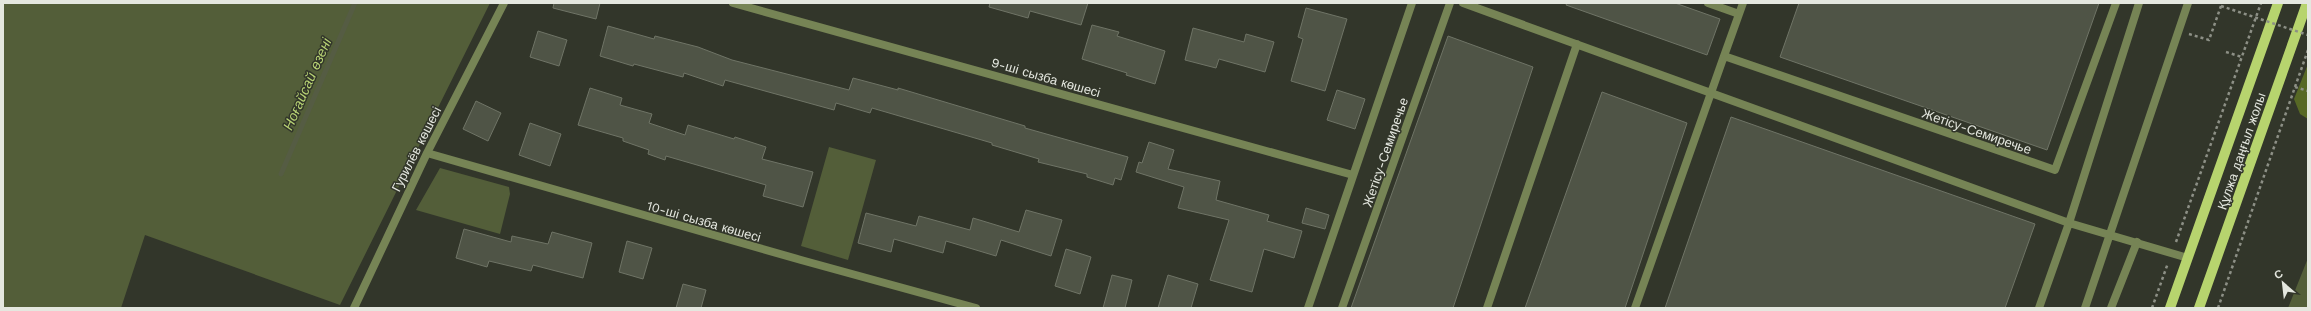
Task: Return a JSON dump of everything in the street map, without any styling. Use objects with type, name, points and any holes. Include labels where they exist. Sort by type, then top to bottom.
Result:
[{"type":"main road","name":"Құлжа даңғыл жолы","points":[[2170,308],[2278,3]]},
{"type":"main road","name":"Құлжа даңғыл жолы","points":[[2199,308],[2307,3]]},
{"type":"street","name":"Гурилёв көшесі","points":[[354,308],[427,153],[504,3]]},
{"type":"street","name":"9-ші сызба көшесі","points":[[733,3],[1353,175]]},
{"type":"street","points":[[1308,308],[1412,3]]},
{"type":"street","name":"Жетісу-Семиречье","points":[[1342,308],[1450,3]]},
{"type":"street","points":[[1463,3],[1713,92],[2069,223],[2112,234],[2188,258]]},
{"type":"street","points":[[1708,3],[1739,14]]},
{"type":"street","points":[[1635,308],[1713,92],[1743,3]]},
{"type":"street","name":"Жетісу-Семиречье","points":[[1724,56],[2055,170],[2116,3]]},
{"type":"street","points":[[2039,308],[2069,223],[2139,3]]},
{"type":"street","points":[[2085,308],[2112,234],[2188,3]]},
{"type":"street","points":[[1487,308],[1577,44]]},
{"type":"street","name":"10-ші сызба көшесі","points":[[427,153],[786,256],[976,308]]},
{"type":"street","points":[[2111,308],[2137,242]]},
{"type":"path","points":[[2152,308],[2262,3]]},
{"type":"path","points":[[2179,30],[2209,40],[2221,6],[2308,35]]},
{"type":"path","points":[[2218,308],[2308,50]]},
{"type":"path","points":[[2226,52],[2242,57]]},
{"type":"path","points":[[2295,87],[2308,91]]},
{"type":"green space","points":[[3,3],[490,3],[340,305],[145,235],[121,308],[3,308]]},
{"type":"green space","points":[[2308,64],[2308,119],[2300,114],[2294,99]]},
{"type":"green space","points":[[829,147],[876,160],[848,260],[801,246]]},
{"type":"green space","points":[[440,168],[509,187],[510,194],[500,234],[416,210]]},
{"type":"green space","points":[[2308,258],[2308,308],[2288,308]]},
{"type":"building","points":[[554,3],[600,3],[596,19],[553,8]]},
{"type":"building","points":[[990,3],[1088,3],[1081,25],[1030,11],[1028,18],[989,7]]},
{"type":"building","points":[[1567,3],[1675,3],[1720,19],[1707,55],[1566,5]]},
{"type":"building","points":[[1799,3],[2099,3],[2047,150],[1780,57]]},
{"type":"building","points":[[1306,8],[1347,19],[1325,91],[1291,81],[1303,39],[1298,37]]},
{"type":"building","points":[[1092,25],[1119,32],[1117,36],[1165,51],[1155,84],[1126,75],[1127,73],[1082,59]]},
{"type":"building","points":[[608,26],[654,39],[655,36],[698,47],[732,60],[849,90],[853,78],[898,90],[898,88],[1025,126],[1025,128],[1128,157],[1121,180],[1115,178],[1113,185],[1087,177],[1087,174],[1038,162],[1039,159],[992,145],[992,143],[872,108],[870,113],[836,103],[834,110],[725,80],[723,86],[684,73],[683,77],[634,64],[633,66],[600,56]]},
{"type":"building","points":[[1193,28],[1244,42],[1246,34],[1274,42],[1265,72],[1219,59],[1216,68],[1185,60]]},
{"type":"building","points":[[538,31],[567,40],[559,66],[530,57]]},
{"type":"building","points":[[1448,36],[1533,67],[1453,308],[1351,308]]},
{"type":"building","points":[[590,88],[622,98],[620,105],[652,114],[649,123],[685,135],[688,125],[734,139],[735,137],[766,147],[762,159],[813,172],[803,207],[763,196],[766,185],[666,156],[665,160],[648,154],[649,150],[623,141],[623,138],[578,125]]},
{"type":"building","points":[[1337,90],[1365,99],[1355,129],[1327,120]]},
{"type":"building","points":[[1602,92],[1687,123],[1625,308],[1525,308]]},
{"type":"building","points":[[476,101],[501,113],[488,141],[463,129]]},
{"type":"building","points":[[1731,117],[2035,224],[2005,308],[1665,308]]},
{"type":"building","points":[[530,123],[561,134],[550,166],[519,155]]},
{"type":"building","points":[[1149,142],[1174,150],[1168,169],[1220,181],[1216,200],[1269,215],[1267,221],[1302,231],[1294,258],[1264,249],[1252,292],[1210,280],[1229,220],[1178,208],[1184,187],[1136,172],[1139,162],[1142,163]]},
{"type":"building","points":[[1306,208],[1329,215],[1325,229],[1302,223]]},
{"type":"building","points":[[1026,210],[1062,220],[1051,256],[1001,240],[996,256],[946,241],[943,253],[894,239],[891,252],[858,243],[866,213],[916,226],[919,216],[970,230],[973,218],[1019,232]]},
{"type":"building","points":[[464,229],[511,242],[512,236],[548,244],[552,232],[592,243],[583,278],[533,265],[531,271],[489,261],[487,267],[456,258]]},
{"type":"building","points":[[627,241],[652,248],[643,279],[619,272]]},
{"type":"building","points":[[1066,249],[1091,257],[1080,294],[1055,286]]},
{"type":"building","points":[[1112,275],[1132,280],[1125,308],[1103,308]]},
{"type":"building","points":[[1168,275],[1198,284],[1191,308],[1158,308]]},
{"type":"building","points":[[683,284],[706,290],[701,308],[676,308]]},
{"type":"waterway","name":"Ноғайсай өзені","points":[[281,174],[355,3]]}]
